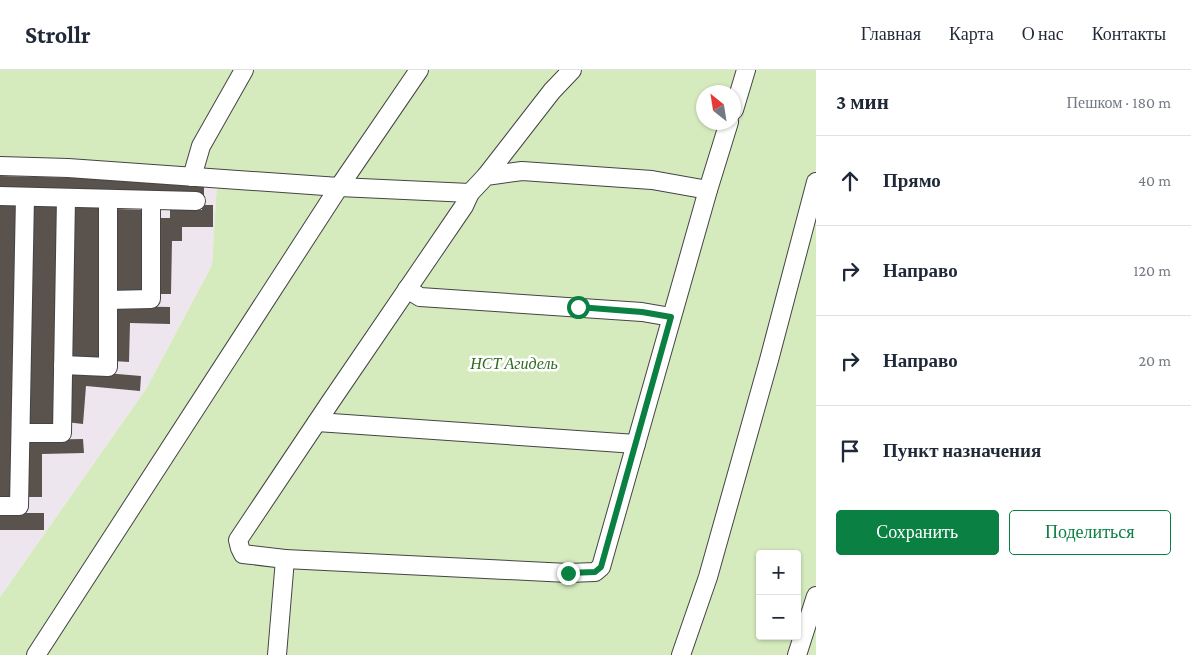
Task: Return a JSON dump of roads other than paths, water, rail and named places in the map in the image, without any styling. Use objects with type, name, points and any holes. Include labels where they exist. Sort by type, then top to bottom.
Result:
[{"type":"lane","points":[[192,177],[201,146],[244,70]]},
{"type":"lane","points":[[36,655],[338,187],[419,70]]},
{"type":"lane","points":[[572,70],[552,91],[486,176],[470,193],[464,206],[238,540],[244,554],[285,559],[559,573],[595,572],[601,567],[671,317],[727,130]]},
{"type":"lane","points":[[741,87],[746,70]]},
{"type":"lane","points":[[0,166],[68,168],[338,187],[470,193]]},
{"type":"lane","points":[[486,176],[522,171],[652,180],[708,190]]},
{"type":"lane","points":[[681,655],[708,578],[816,182]]},
{"type":"lane","points":[[0,196],[196,201]]},
{"type":"lane","points":[[0,506],[19,506],[25,197]]},
{"type":"lane","points":[[20,433],[62,433],[66,198]]},
{"type":"lane","points":[[63,365],[108,367],[108,199]]},
{"type":"lane","points":[[108,300],[151,299],[151,200]]},
{"type":"lane","points":[[407,289],[420,297],[633,311],[671,317]]},
{"type":"lane","points":[[317,422],[636,444]]},
{"type":"lane","points":[[277,655],[285,559]]},
{"type":"lane","points":[[797,655],[816,596]]},
{"type":"park label","name":"НСТ Агидель","points":[[514,363]]}]
